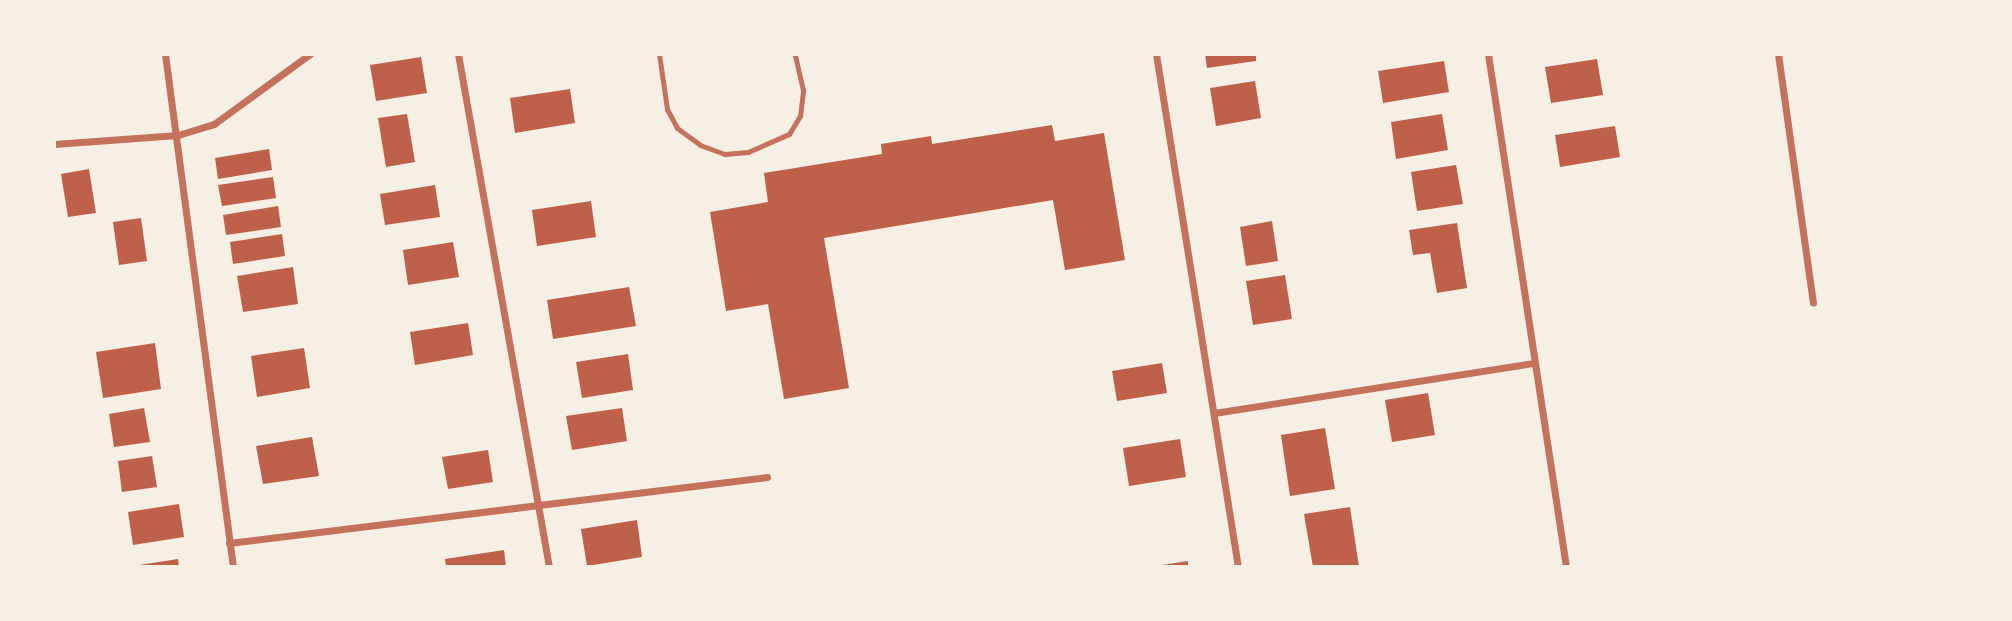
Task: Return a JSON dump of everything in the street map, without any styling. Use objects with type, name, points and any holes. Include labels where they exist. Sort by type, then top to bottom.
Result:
[{"type":"street","points":[[165,54],[233,567]]},
{"type":"street","points":[[54,144],[177,135],[235,111],[310,54]]},
{"type":"street","points":[[458,54],[549,567]]},
{"type":"street","points":[[1156,54],[1238,567]]},
{"type":"street","points":[[1488,54],[1566,567]]},
{"type":"street","points":[[1778,54],[1813,303]]},
{"type":"street","points":[[1214,413],[1535,363]]},
{"type":"street","points":[[229,542],[539,508],[767,477]]},
{"type":"lane","points":[[659,54],[667,110],[677,128],[700,145],[725,154],[748,152],[789,134],[800,116],[803,90],[795,54]]},
{"type":"building","points":[[1205,54],[1256,54],[1256,61],[1207,68]]},
{"type":"building","points":[[421,57],[427,93],[376,101],[370,65]]},
{"type":"building","points":[[1597,59],[1603,95],[1551,103],[1545,67]]},
{"type":"building","points":[[1444,61],[1449,92],[1383,103],[1378,71]]},
{"type":"building","points":[[1255,81],[1261,118],[1216,126],[1210,88]]},
{"type":"building","points":[[570,89],[575,123],[515,133],[510,98]]},
{"type":"building","points":[[407,114],[415,162],[386,167],[378,118]]},
{"type":"building","points":[[1442,114],[1448,150],[1396,159],[1391,122]]},
{"type":"building","points":[[1052,125],[1055,141],[1104,133],[1125,260],[1065,270],[1053,200],[824,238],[849,388],[784,399],[768,304],[726,311],[710,212],[768,202],[764,173],[882,154],[881,144],[931,136],[932,144]]},
{"type":"building","points":[[1615,126],[1620,157],[1560,167],[1555,135]]},
{"type":"building","points":[[269,149],[272,170],[218,179],[215,158]]},
{"type":"building","points":[[1456,165],[1463,204],[1417,211],[1411,172]]},
{"type":"building","points":[[89,169],[96,213],[68,217],[61,174]]},
{"type":"building","points":[[273,177],[276,198],[222,206],[218,185]]},
{"type":"building","points":[[435,185],[440,217],[385,225],[380,194]]},
{"type":"building","points":[[591,201],[596,237],[537,246],[532,210]]},
{"type":"building","points":[[278,206],[281,227],[226,235],[223,215]]},
{"type":"building","points":[[141,218],[147,261],[119,265],[113,222]]},
{"type":"building","points":[[1272,221],[1278,261],[1246,266],[1240,227]]},
{"type":"building","points":[[1457,223],[1467,288],[1437,293],[1430,253],[1413,255],[1409,230]]},
{"type":"building","points":[[282,234],[285,256],[233,264],[230,242]]},
{"type":"building","points":[[453,242],[459,277],[408,285],[403,250]]},
{"type":"building","points":[[293,267],[298,304],[243,312],[237,276]]},
{"type":"building","points":[[1285,275],[1292,319],[1253,325],[1246,281]]},
{"type":"building","points":[[629,287],[636,326],[553,339],[547,300]]},
{"type":"building","points":[[468,323],[473,355],[415,365],[410,332]]},
{"type":"building","points":[[155,343],[161,389],[103,398],[96,352]]},
{"type":"building","points":[[304,348],[310,388],[257,397],[251,356]]},
{"type":"building","points":[[628,354],[633,390],[582,398],[576,362]]},
{"type":"building","points":[[1162,363],[1167,393],[1117,401],[1112,371]]},
{"type":"building","points":[[1428,393],[1435,435],[1392,442],[1385,400]]},
{"type":"building","points":[[144,408],[150,442],[114,447],[109,414]]},
{"type":"building","points":[[622,408],[627,441],[572,450],[566,416]]},
{"type":"building","points":[[1325,428],[1335,489],[1290,496],[1281,435]]},
{"type":"building","points":[[312,437],[319,476],[263,484],[256,446]]},
{"type":"building","points":[[1180,439],[1186,477],[1129,486],[1123,448]]},
{"type":"building","points":[[488,450],[493,482],[448,489],[442,457]]},
{"type":"building","points":[[152,456],[157,487],[122,492],[118,461]]},
{"type":"building","points":[[179,504],[184,537],[133,545],[128,512]]},
{"type":"building","points":[[1350,507],[1359,567],[1313,567],[1304,514]]},
{"type":"building","points":[[637,520],[642,557],[587,566],[581,529]]},
{"type":"building","points":[[504,550],[506,567],[446,567],[445,559]]},
{"type":"building","points":[[178,559],[179,567],[139,567],[139,565]]},
{"type":"building","points":[[1188,561],[1188,567],[1162,567],[1162,565]]}]
